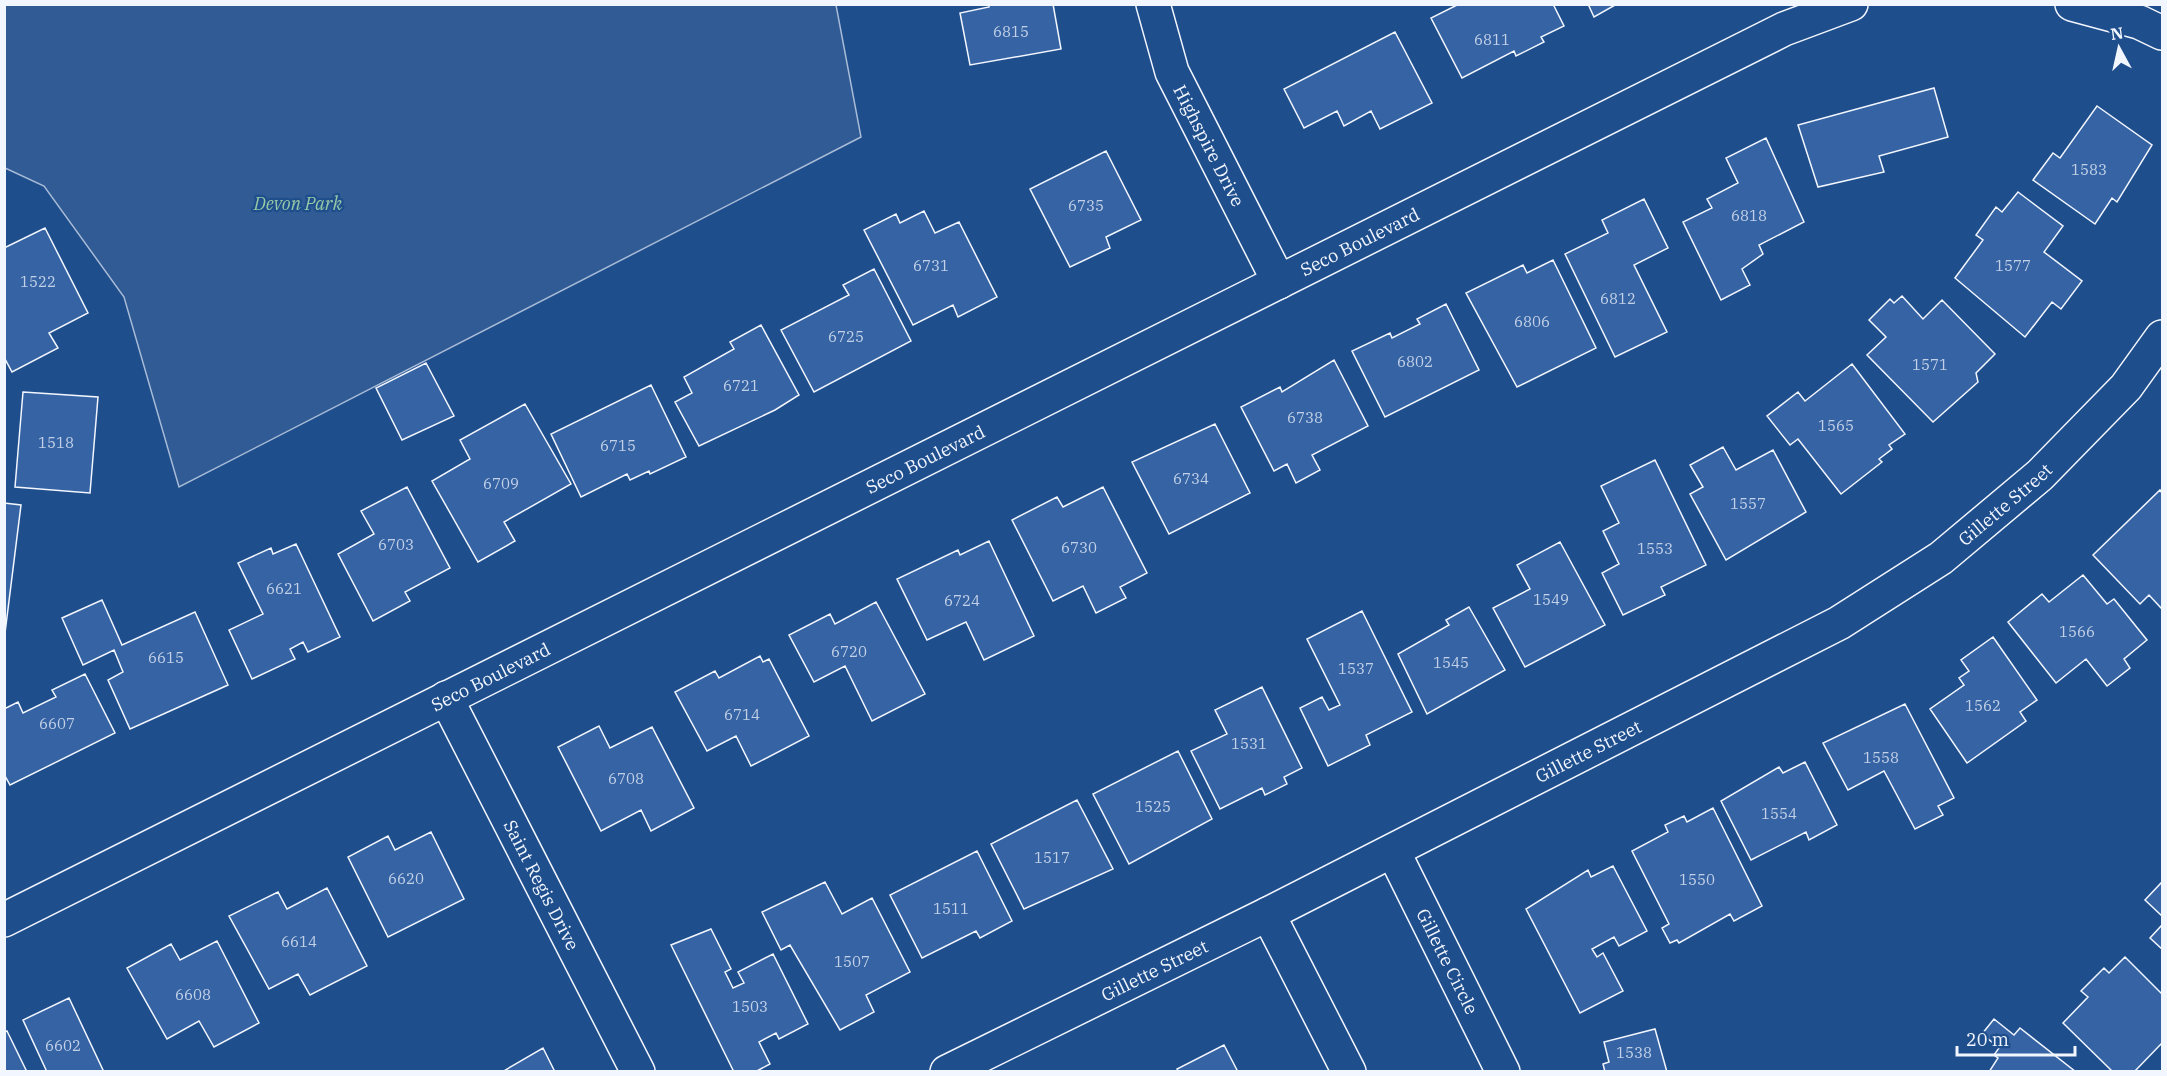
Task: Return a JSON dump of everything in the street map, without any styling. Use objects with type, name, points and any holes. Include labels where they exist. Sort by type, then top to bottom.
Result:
[{"type":"street","name":"Highspire Drive","points":[[1153,4],[1172,72],[1279,282]]},
{"type":"street","name":"Seco Boulevard","points":[[4,920],[1784,29],[1851,4]]},
{"type":"street","points":[[2072,4],[2139,22],[2163,33]]},
{"type":"street","name":"Gillette Street","points":[[948,1071],[1268,914],[1839,623],[1941,558],[2040,475],[2126,387],[2163,337]]},
{"type":"street","name":"Saint Regis Drive","points":[[446,698],[638,1071]]},
{"type":"street","name":"Gillette Circle","points":[[1393,851],[1503,1071]]},
{"type":"street","points":[[1268,914],[1349,1071]]},
{"type":"shaded area","name":"Devon Park","points":[[5,4],[836,5],[861,137],[179,487],[124,297],[44,186],[5,168]]},
{"type":"building","points":[[989,4],[1053,4],[1061,49],[970,65],[960,13],[989,7]]},
{"type":"building","points":[[1459,4],[1553,4],[1564,26],[1541,37],[1544,42],[1516,56],[1514,51],[1462,78],[1431,18]]},
{"type":"building","points":[[1588,4],[1617,4],[1594,17]]},
{"type":"building","points":[[1395,32],[1432,103],[1380,129],[1371,111],[1344,126],[1337,111],[1304,128],[1284,89]]},
{"type":"building","points":[[1934,88],[1948,137],[1879,156],[1884,172],[1818,187],[1798,125]]},
{"type":"building","points":[[2097,106],[2152,145],[2117,202],[2112,198],[2095,224],[2033,180],[2053,153],[2060,158]]},
{"type":"building","points":[[1766,138],[1804,222],[1759,245],[1763,254],[1742,269],[1750,285],[1721,300],[1683,222],[1712,208],[1707,199],[1738,183],[1726,158]]},
{"type":"building","points":[[1106,151],[1141,220],[1106,237],[1110,248],[1070,267],[1030,189]]},
{"type":"building","points":[[2018,192],[2063,226],[2044,252],[2082,281],[2061,309],[2052,302],[2025,337],[1955,278],[1983,240],[1976,235],[1996,207],[2002,212]]},
{"type":"building","points":[[1644,199],[1668,248],[1634,265],[1667,332],[1615,357],[1565,254],[1608,233],[1602,220]]},
{"type":"building","points":[[924,211],[935,233],[959,222],[997,297],[958,317],[953,305],[913,325],[864,230],[896,214],[900,223]]},
{"type":"building","points":[[45,228],[88,313],[49,333],[58,348],[12,372],[4,357],[4,248]]},
{"type":"building","points":[[1553,260],[1596,348],[1517,387],[1466,293],[1523,265],[1527,273]]},
{"type":"building","points":[[874,269],[911,341],[814,392],[781,330],[849,295],[843,285]]},
{"type":"building","points":[[1902,296],[1923,319],[1942,300],[1995,354],[1976,373],[1978,382],[1933,422],[1867,355],[1886,337],[1869,320],[1890,299],[1894,303]]},
{"type":"building","points":[[1446,304],[1479,370],[1385,417],[1352,351],[1390,333],[1392,338],[1420,324],[1417,319]]},
{"type":"building","points":[[761,325],[799,395],[775,410],[699,446],[675,402],[692,393],[684,377],[734,349],[730,342]]},
{"type":"building","points":[[1334,360],[1368,426],[1312,455],[1320,470],[1296,483],[1287,464],[1274,471],[1241,407],[1280,387],[1282,392]]},
{"type":"building","points":[[426,363],[454,416],[402,440],[376,388]]},
{"type":"building","points":[[1852,364],[1905,434],[1889,445],[1892,449],[1879,459],[1882,462],[1841,494],[1798,439],[1790,445],[1767,416],[1798,392],[1805,401]]},
{"type":"building","points":[[651,385],[686,457],[650,474],[649,471],[630,480],[627,474],[581,497],[551,434]]},
{"type":"building","points":[[23,392],[98,397],[90,493],[15,487]]},
{"type":"building","points":[[525,404],[571,484],[504,522],[515,541],[478,562],[432,481],[470,459],[460,440]]},
{"type":"building","points":[[1215,424],[1250,493],[1169,534],[1132,462]]},
{"type":"building","points":[[1723,447],[1736,470],[1773,450],[1806,512],[1726,560],[1690,494],[1703,487],[1690,465]]},
{"type":"building","points":[[1655,460],[1706,565],[1661,587],[1665,595],[1623,615],[1602,573],[1619,564],[1603,531],[1619,523],[1601,486]]},
{"type":"building","points":[[407,487],[450,568],[405,592],[410,601],[373,621],[338,554],[374,534],[361,511]]},
{"type":"building","points":[[1103,487],[1147,573],[1120,587],[1126,598],[1096,613],[1083,586],[1053,601],[1012,520],[1057,497],[1063,507]]},
{"type":"building","points":[[2160,490],[2162,493],[2162,609],[2149,595],[2140,604],[2093,555]]},
{"type":"building","points":[[4,503],[21,505],[5,633],[4,633]]},
{"type":"building","points":[[989,541],[1034,636],[984,660],[966,622],[927,640],[897,579],[958,550],[960,555]]},
{"type":"building","points":[[1560,542],[1605,625],[1525,667],[1493,608],[1530,589],[1517,565]]},
{"type":"building","points":[[296,544],[340,637],[308,652],[303,642],[290,649],[295,659],[252,679],[229,630],[263,614],[238,563],[271,548],[273,554]]},
{"type":"building","points":[[2083,575],[2107,604],[2114,599],[2147,640],[2124,659],[2130,668],[2107,686],[2086,659],[2056,683],[2008,622],[2042,594],[2049,602]]},
{"type":"building","points":[[102,600],[122,645],[195,612],[228,685],[130,729],[108,680],[123,672],[114,650],[83,665],[62,618]]},
{"type":"building","points":[[876,602],[925,694],[872,721],[845,666],[814,682],[789,635],[830,614],[835,624]]},
{"type":"building","points":[[1469,607],[1505,670],[1427,714],[1398,654],[1449,625],[1446,620]]},
{"type":"building","points":[[1362,611],[1412,712],[1366,735],[1370,745],[1328,766],[1300,708],[1322,697],[1329,710],[1340,705],[1307,639]]},
{"type":"building","points":[[1993,637],[2037,700],[2020,712],[2026,721],[1967,763],[1930,709],[1964,685],[1959,678],[1969,671],[1961,660]]},
{"type":"building","points":[[760,656],[763,662],[769,659],[809,736],[751,766],[736,736],[707,751],[675,692],[715,671],[719,678]]},
{"type":"building","points":[[85,674],[115,733],[10,785],[4,774],[4,709],[18,702],[23,713],[56,697],[52,690]]},
{"type":"building","points":[[1262,687],[1302,768],[1284,777],[1287,784],[1265,795],[1262,788],[1220,809],[1191,751],[1227,734],[1215,710]]},
{"type":"building","points":[[1905,704],[1954,798],[1938,806],[1943,815],[1915,829],[1884,771],[1848,790],[1823,743]]},
{"type":"building","points":[[599,726],[610,748],[652,727],[694,808],[651,831],[641,810],[601,831],[558,747]]},
{"type":"building","points":[[1178,751],[1212,819],[1129,864],[1093,794]]},
{"type":"building","points":[[1805,762],[1837,825],[1809,840],[1806,832],[1751,860],[1721,801],[1779,767],[1783,773]]},
{"type":"building","points":[[1077,800],[1113,869],[1024,909],[991,844]]},
{"type":"building","points":[[1713,808],[1762,906],[1734,921],[1730,914],[1679,943],[1677,940],[1670,943],[1662,928],[1669,924],[1632,851],[1668,832],[1665,825],[1684,816],[1687,822]]},
{"type":"building","points":[[431,832],[464,899],[388,937],[348,857],[388,836],[395,850]]},
{"type":"building","points":[[977,851],[1012,921],[980,938],[976,931],[922,958],[890,895]]},
{"type":"building","points":[[1613,866],[1647,931],[1619,946],[1614,937],[1592,949],[1597,957],[1603,953],[1623,991],[1580,1013],[1526,909],[1588,870],[1591,877]]},
{"type":"building","points":[[825,882],[842,914],[872,898],[910,972],[866,995],[874,1012],[840,1030],[790,945],[781,950],[762,912]]},
{"type":"building","points":[[2162,882],[2162,916],[2145,900]]},
{"type":"building","points":[[327,888],[367,966],[310,995],[298,974],[269,989],[229,916],[278,892],[287,909]]},
{"type":"building","points":[[2162,925],[2162,949],[2150,938]]},
{"type":"building","points":[[711,929],[731,969],[725,972],[733,988],[744,983],[738,972],[773,954],[808,1024],[779,1039],[776,1033],[759,1042],[770,1064],[755,1072],[734,1072],[671,945]]},
{"type":"building","points":[[217,941],[259,1023],[214,1047],[199,1021],[167,1039],[127,968],[171,944],[180,960]]},
{"type":"building","points":[[2125,957],[2162,994],[2162,1043],[2134,1072],[2113,1072],[2063,1023],[2088,997],[2081,991],[2104,968],[2109,973]]},
{"type":"building","points":[[69,998],[103,1070],[100,1072],[47,1072],[23,1020]]},
{"type":"building","points":[[1994,1019],[2014,1035],[2020,1028],[2076,1072],[1989,1072],[1998,1058],[1994,1055],[1999,1048],[1982,1034]]},
{"type":"building","points":[[1655,1029],[1667,1072],[1605,1072],[1603,1064],[1609,1062],[1604,1042]]},
{"type":"building","points":[[7,1031],[27,1072],[4,1072],[4,1032]]},
{"type":"building","points":[[1224,1045],[1238,1072],[1179,1072],[1177,1069]]},
{"type":"building","points":[[543,1048],[555,1072],[502,1072]]}]
